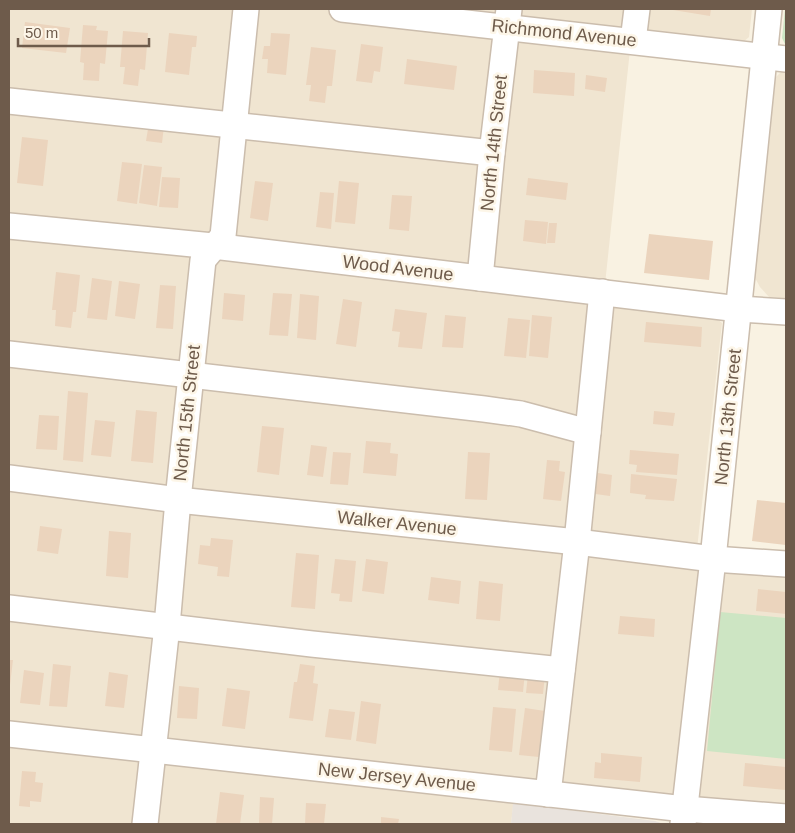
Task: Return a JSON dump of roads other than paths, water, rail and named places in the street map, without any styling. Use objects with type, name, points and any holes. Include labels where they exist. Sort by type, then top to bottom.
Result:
[{"type":"street","name":"North 15th Street","points":[[145,824],[167,626],[203,260],[222,236],[246,9]]},
{"type":"street","name":"Richmond Avenue","points":[[342,9],[508,18],[633,41],[775,57]]},
{"type":"street","points":[[633,41],[637,9]]},
{"type":"street","name":"North 13th Street","points":[[684,816],[739,309],[775,57],[769,9]]},
{"type":"street","name":"North 14th Street","points":[[480,278],[492,152],[508,18]]},
{"type":"street","points":[[9,101],[492,152]]},
{"type":"street","name":"Wood Avenue","points":[[9,226],[214,246],[739,309],[786,312]]},
{"type":"street","points":[[548,794],[577,542],[602,292]]},
{"type":"street","points":[[9,354],[521,414],[588,432]]},
{"type":"street","name":"Walker Avenue","points":[[9,478],[178,500],[577,542],[713,559],[786,564]]},
{"type":"street","points":[[9,608],[312,644],[562,670]]},
{"type":"street","name":"New Jersey Avenue","points":[[9,734],[548,794],[684,816],[786,817]]}]
